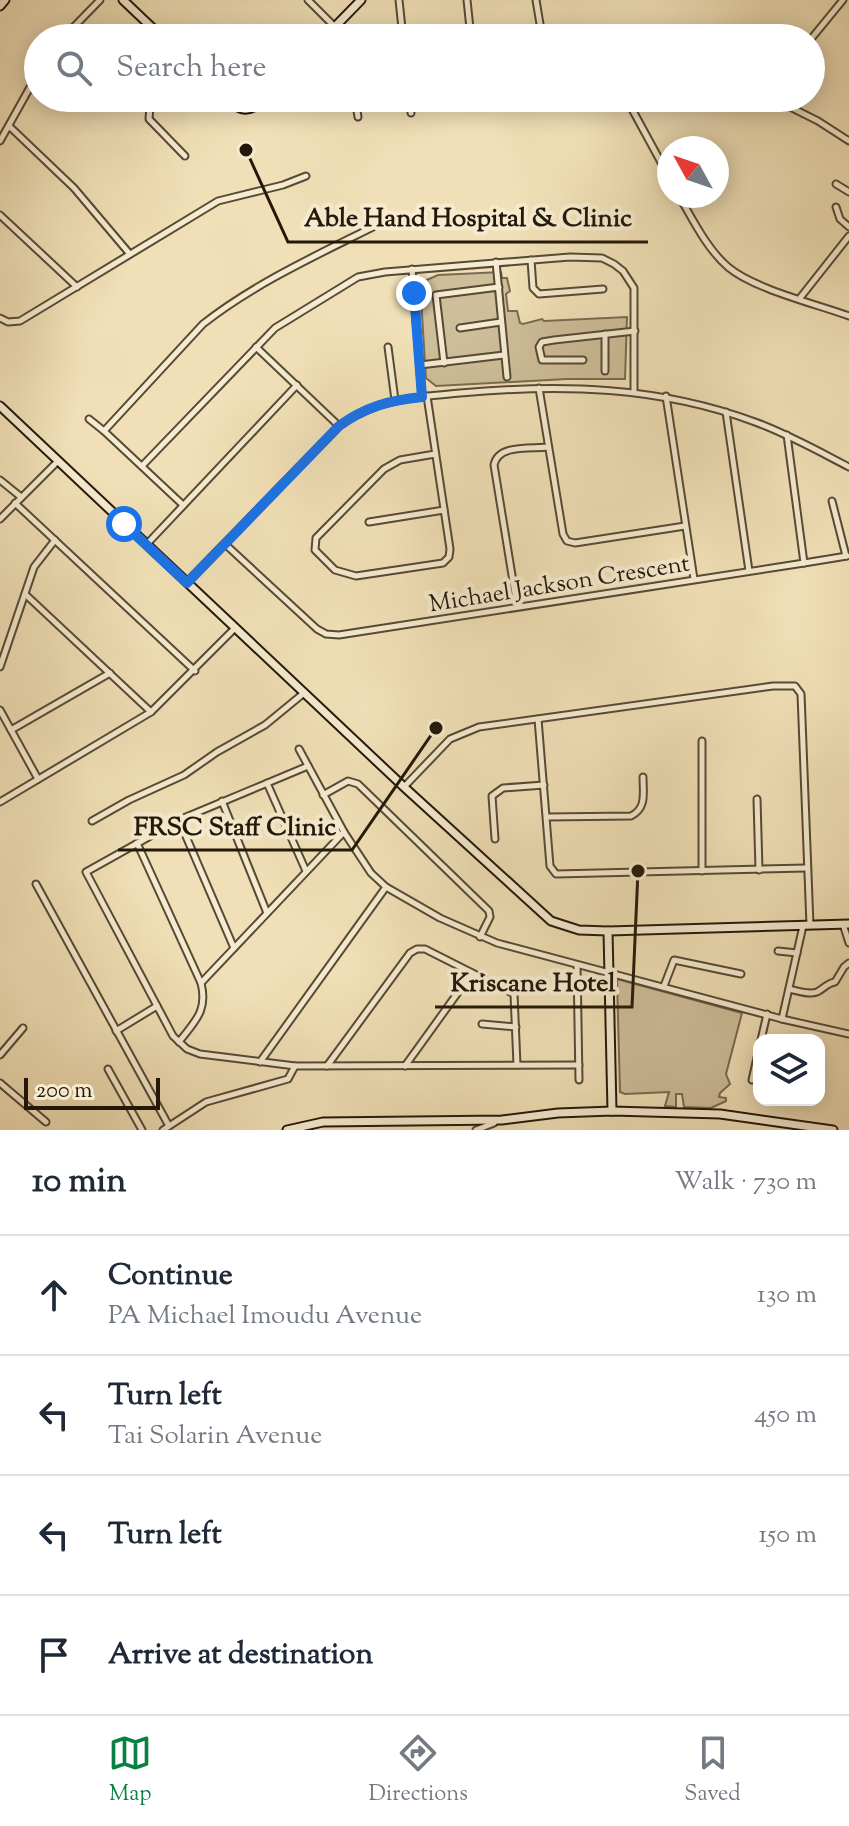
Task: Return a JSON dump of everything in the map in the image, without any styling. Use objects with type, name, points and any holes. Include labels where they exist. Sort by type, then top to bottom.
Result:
[{"type":"street","points":[[0,6],[5,0]]},
{"type":"street","points":[[77,24],[100,0]]},
{"type":"street","points":[[123,0],[148,24]]},
{"type":"street","points":[[308,0],[332,24]]},
{"type":"street","points":[[338,24],[361,0]]},
{"type":"street","points":[[399,0],[402,24]]},
{"type":"street","points":[[467,0],[470,24]]},
{"type":"street","points":[[536,0],[540,24]]},
{"type":"street","points":[[823,24],[843,0]]},
{"type":"street","points":[[0,141],[24,99]]},
{"type":"street","points":[[150,112],[149,119],[185,156]]},
{"type":"street","points":[[357,112],[358,117]]},
{"type":"street","points":[[634,112],[657,155]]},
{"type":"street","points":[[797,112],[849,141]]},
{"type":"street","points":[[9,126],[74,188],[129,254]]},
{"type":"street","points":[[0,318],[13,323],[20,321],[218,201],[306,176]]},
{"type":"street","points":[[836,184],[849,192]]},
{"type":"street","points":[[836,207],[840,219],[849,227]]},
{"type":"street","points":[[686,208],[705,240],[729,268],[765,286],[849,316]]},
{"type":"street","points":[[0,215],[77,287]]},
{"type":"street","points":[[104,431],[203,324],[218,312],[302,262],[373,227]]},
{"type":"street","points":[[800,298],[848,238]]},
{"type":"street","points":[[142,466],[256,347],[291,315],[358,277],[496,262],[587,256],[602,258],[623,271],[634,288],[634,391]]},
{"type":"street","points":[[531,260],[533,288],[539,294],[603,289]]},
{"type":"street","points":[[496,262],[507,377]]},
{"type":"street","points":[[412,269],[420,365],[435,454],[450,549],[449,557],[443,563],[356,576],[335,570],[315,550],[316,538],[384,469],[400,460],[435,454]]},
{"type":"street","points":[[444,363],[436,295],[499,287]]},
{"type":"street","points":[[460,328],[501,322]]},
{"type":"street","points":[[583,360],[542,360],[539,347],[542,342],[635,331]]},
{"type":"street","points":[[605,334],[605,371]]},
{"type":"street","points":[[256,347],[339,426]]},
{"type":"street","points":[[388,347],[395,400]]},
{"type":"street","points":[[420,365],[504,355]]},
{"type":"street","points":[[146,545],[297,385]]},
{"type":"street","points":[[539,388],[563,534],[567,541],[575,543],[685,526]]},
{"type":"street","points":[[187,583],[339,426],[356,413],[395,400],[539,388],[634,391],[726,412],[787,435],[849,467]]},
{"type":"street","points":[[666,396],[694,579]]},
{"type":"street","points":[[0,406],[545,917],[564,927],[608,931],[846,924],[849,943]]},
{"type":"street","points":[[726,412],[749,571]]},
{"type":"street","points":[[89,419],[183,505]]},
{"type":"street","points":[[787,435],[804,563]]},
{"type":"street","points":[[517,606],[494,465],[502,451],[548,447]]},
{"type":"street","points":[[0,519],[58,461]]},
{"type":"street","points":[[0,480],[21,497]]},
{"type":"street","points":[[832,501],[847,556]]},
{"type":"street","points":[[15,503],[195,671]]},
{"type":"street","points":[[369,522],[444,510]]},
{"type":"street","points":[[0,667],[34,567],[55,540]]},
{"type":"street","name":"Michael Jackson Crescent","points":[[225,544],[317,629],[326,634],[339,635],[847,556]]},
{"type":"street","points":[[25,594],[151,712]]},
{"type":"street","points":[[0,802],[151,712],[235,628]]},
{"type":"street","points":[[11,730],[110,673]]},
{"type":"street","points":[[404,787],[450,739],[479,727],[773,686],[795,686],[801,694],[806,925],[782,1019]]},
{"type":"street","points":[[92,821],[184,775],[265,725],[304,693]]},
{"type":"street","points":[[0,710],[38,779]]},
{"type":"street","points":[[538,719],[550,866],[556,874],[806,868]]},
{"type":"street","points":[[702,741],[702,871]]},
{"type":"street","points":[[299,749],[344,832],[371,873],[386,887],[440,918],[480,937],[577,965],[849,1034]]},
{"type":"street","points":[[308,766],[179,820],[89,868],[86,877],[179,1042],[200,1054],[295,1066],[579,1065]]},
{"type":"street","points":[[547,817],[631,816],[639,812],[643,805],[643,777]]},
{"type":"street","points":[[323,795],[348,781],[358,784],[489,911],[490,917],[480,937]]},
{"type":"street","points":[[267,783],[306,871]]},
{"type":"street","points":[[495,839],[492,796],[503,788],[544,785]]},
{"type":"street","points":[[757,799],[759,870]]},
{"type":"street","points":[[222,801],[267,913]]},
{"type":"street","points":[[179,820],[234,948]]},
{"type":"street","points":[[201,983],[344,832]]},
{"type":"street","points":[[137,843],[201,983],[203,1009],[179,1042]]},
{"type":"street","points":[[36,884],[166,1128],[206,1102],[288,1079],[295,1066]]},
{"type":"street","points":[[260,1062],[386,887]]},
{"type":"street","points":[[608,931],[612,1111]]},
{"type":"street","points":[[326,1067],[410,953],[417,949],[425,949],[514,994],[517,1065]]},
{"type":"street","points":[[778,951],[797,953]]},
{"type":"street","points":[[664,986],[674,960],[741,974]]},
{"type":"street","points":[[789,989],[811,993],[818,991],[829,982],[835,982],[849,963]]},
{"type":"street","points":[[577,965],[579,1080]]},
{"type":"street","points":[[405,1067],[472,973]]},
{"type":"street","points":[[116,1031],[157,1006]]},
{"type":"street","points":[[762,1034],[767,1014]]},
{"type":"street","points":[[482,1024],[516,1027]]},
{"type":"street","points":[[0,1055],[23,1028]]},
{"type":"street","points":[[108,1069],[142,1130]]},
{"type":"street","points":[[752,1080],[753,1076]]},
{"type":"street","points":[[0,1083],[46,1122]]},
{"type":"street","points":[[287,1130],[323,1122],[502,1120],[558,1113],[612,1111],[720,1114],[833,1130]]},
{"type":"street","points":[[476,1130],[502,1120]]},
{"type":"shaded area","points":[[501,272],[502,278],[507,278],[510,291],[506,294],[508,311],[517,311],[520,323],[542,319],[627,317],[625,379],[436,386],[426,378],[420,283],[438,275]]},
{"type":"shaded area","points":[[617,979],[742,1013],[726,1074],[730,1084],[719,1097],[726,1098],[726,1101],[711,1108],[684,1107],[682,1094],[676,1094],[676,1107],[665,1106],[669,1092],[620,1092]]},
{"type":"place","name":"Able Hand Hospital & Clinic","points":[[246,150]]},
{"type":"place","name":"FRSC Staff Clinic","points":[[436,728]]},
{"type":"place","name":"Kriscane Hotel","points":[[638,871]]},
{"type":"route","points":[[124,524],[187,583],[339,426],[356,413],[376,405],[422,397],[414,293]]}]
